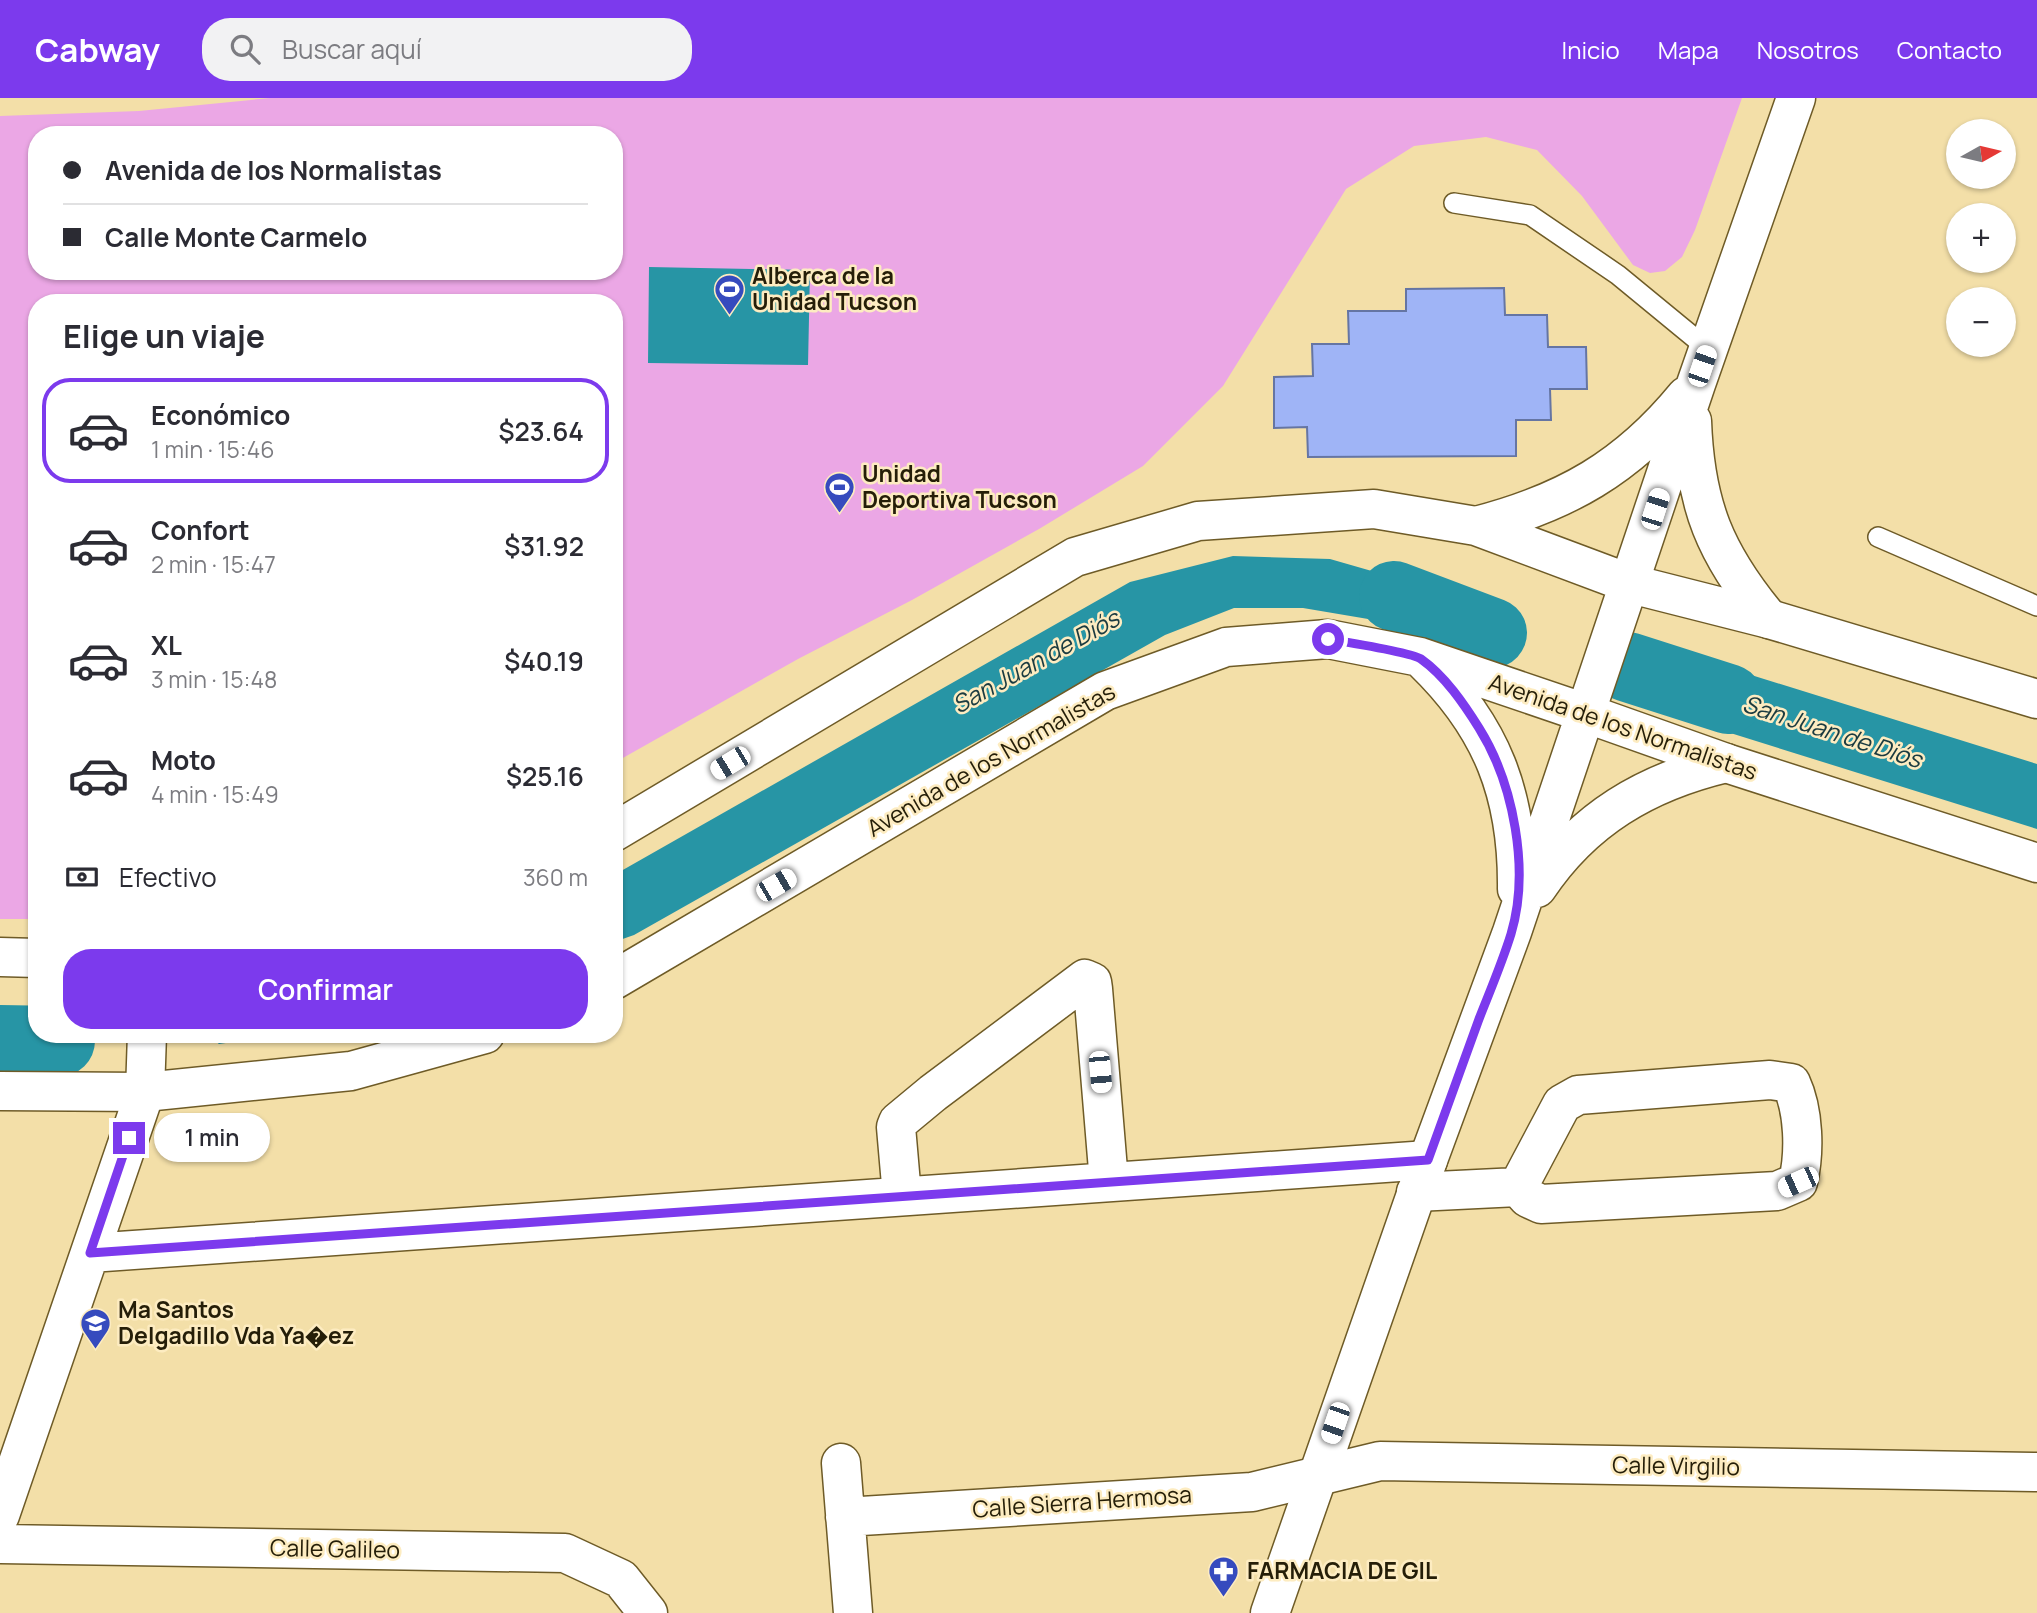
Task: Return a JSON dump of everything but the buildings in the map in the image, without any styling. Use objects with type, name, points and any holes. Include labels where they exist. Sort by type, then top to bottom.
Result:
[{"type":"street","points":[[1270,1613],[1422,1176],[1511,932],[1631,584],[1702,366],[1797,98]]},
{"type":"street","points":[[1476,526],[1520,515],[1561,498],[1600,476],[1636,449],[1668,418],[1702,366]]},
{"type":"street","points":[[1702,366],[1692,418],[1698,488],[1708,521],[1724,557],[1769,619]]},
{"type":"street","points":[[623,827],[1075,557],[1198,521],[1374,509],[1476,526],[1631,584],[1769,619],[2037,699]]},
{"type":"street","name":"Avenida de los Normalistas","points":[[623,974],[1105,691],[1226,647],[1328,639],[1420,657],[1726,763],[2037,863]]},
{"type":"street","points":[[1420,657],[1445,682],[1467,710],[1486,739],[1500,772],[1512,811],[1518,851],[1517,892],[1511,932]]},
{"type":"street","points":[[1511,932],[1528,900],[1549,870],[1573,843],[1600,819],[1629,799],[1660,783],[1726,763]]},
{"type":"street","points":[[0,957],[28,958]]},
{"type":"street","points":[[902,1196],[896,1126],[898,1122],[1085,979],[1091,982],[1093,989],[1109,1182]]},
{"type":"street","points":[[0,1515],[145,1092],[147,1043]]},
{"type":"street","points":[[0,1091],[145,1092],[351,1071],[459,1043]]},
{"type":"street","points":[[90,1253],[1109,1182],[1422,1176],[1518,1187],[1528,1198],[1541,1204],[1777,1191],[1798,1182],[1800,1174],[1802,1165],[1799,1100],[1791,1083],[1770,1080],[1578,1095],[1562,1104],[1518,1187]]},
{"type":"street","name":"Calle Virgilio","points":[[1317,1475],[1380,1461],[2037,1472]]},
{"type":"street","points":[[841,1463],[853,1613]]},
{"type":"street","name":"Calle Sierra Hermosa","points":[[845,1517],[1252,1492],[1317,1475]]},
{"type":"street","name":"Calle Galileo","points":[[0,1544],[565,1553],[621,1579],[648,1613]]},
{"type":"lane","points":[[1454,203],[1530,215],[1618,275],[1702,366]]},
{"type":"lane","points":[[1878,537],[2037,606]]},
{"type":"shaded area","name":"Unidad Deportiva Tucson","points":[[270,98],[1742,98],[1695,230],[1682,257],[1665,271],[1650,273],[1633,265],[1582,196],[1537,150],[1486,137],[1414,146],[1346,189],[1223,386],[1143,466],[1039,529],[912,600],[798,659],[623,758],[623,294],[28,294],[28,919],[0,919],[0,116],[139,111]]},
{"type":"water","name":"Alberca de la Unidad Tucson","points":[[649,267],[810,270],[808,365],[648,363]]},
{"type":"water","points":[[1233,556],[1330,559],[1459,597],[1483,630],[1442,639],[1374,620],[1303,608],[1234,608],[1165,635],[623,939],[623,870],[1130,582]]},
{"type":"water","points":[[1668,649],[2037,764],[2037,829],[1660,711],[1634,669]]},
{"type":"water","points":[[0,1026],[28,1033],[28,1043],[46,1043],[8,1058],[0,1058]]},
{"type":"waterway","name":"San Juan de Diós","points":[[1394,596],[1492,633]]},
{"type":"waterway","name":"San Juan de Diós","points":[[1628,667],[1728,699]]},
{"type":"waterway","name":"San Juan de Diós","points":[[0,1040],[28,1040]]},
{"type":"place","name":"Alberca de la Unidad Tucson","points":[[729,316]]},
{"type":"place","name":"Unidad Deportiva Tucson","points":[[839,514]]},
{"type":"place","name":"Ma Santos Delgadillo Vda Ya�ez","points":[[95,1350]]},
{"type":"place","name":"FARMACIA DE GIL","points":[[1224,1598]]},
{"type":"route","points":[[129,1138],[90,1253],[1428,1160],[1511,932],[1518,872],[1512,811],[1486,739],[1445,682],[1420,657],[1328,639]]}]
